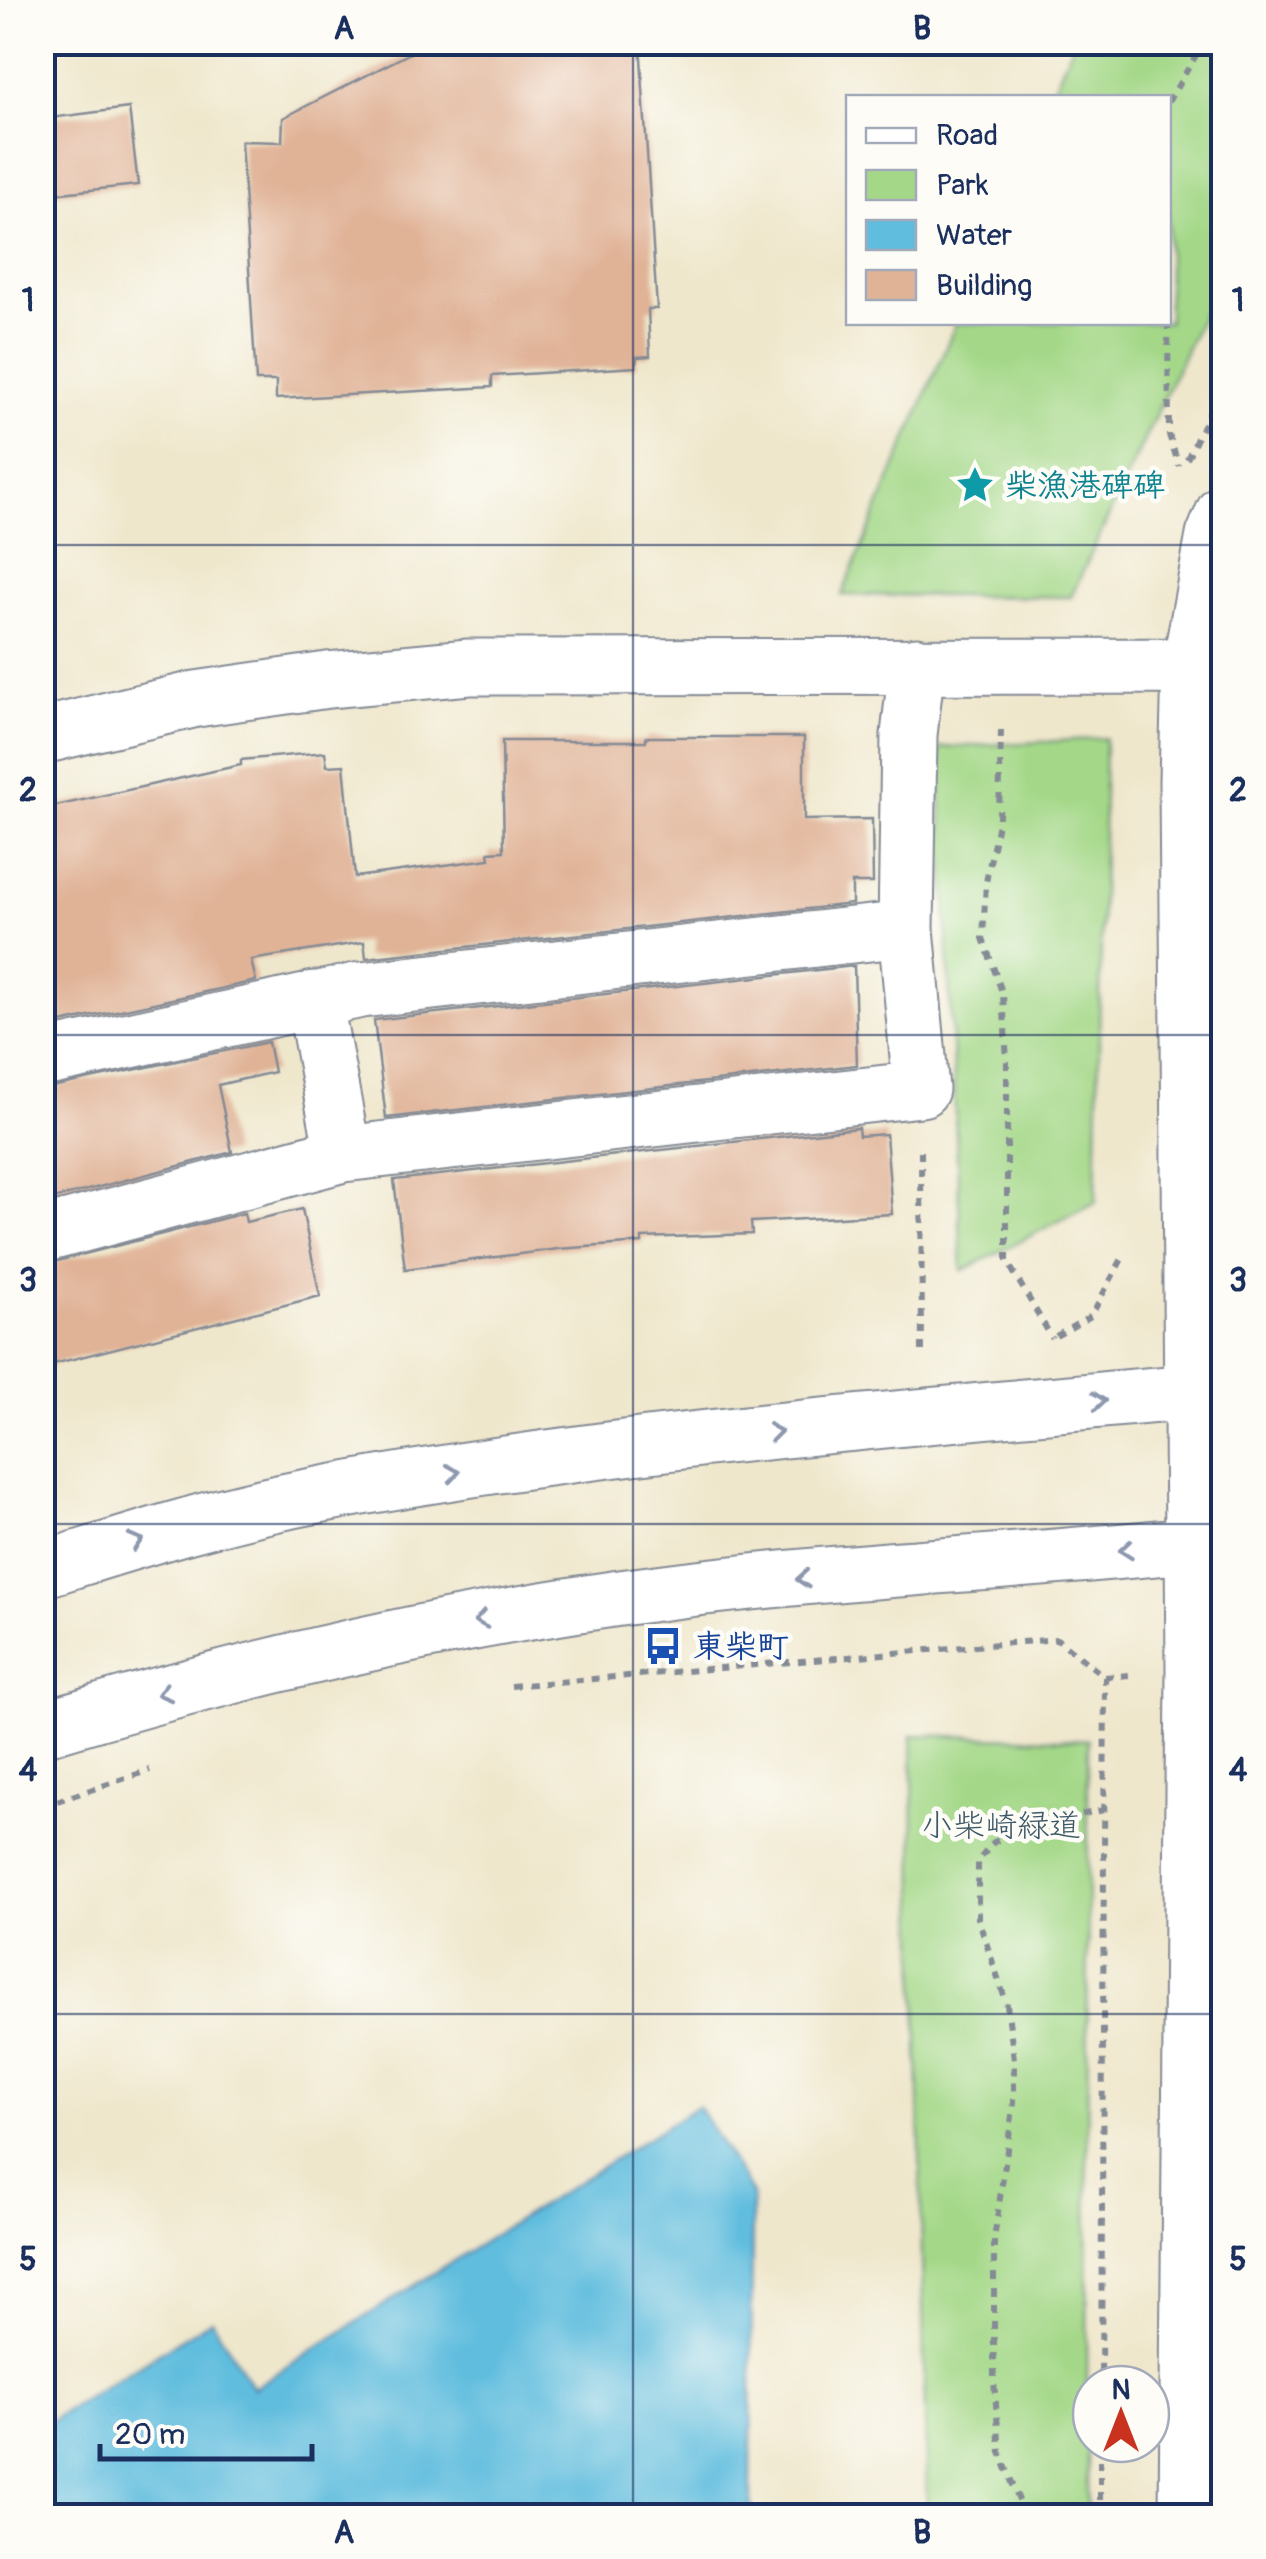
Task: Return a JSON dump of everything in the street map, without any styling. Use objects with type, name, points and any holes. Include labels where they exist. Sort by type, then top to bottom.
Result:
[{"type":"street","points":[[1187,2516],[1208,1390],[1187,801],[1206,666],[1214,536],[1224,512]]},
{"type":"street","points":[[42,1235],[344,1154],[921,1090],[906,929],[909,736],[917,665]]},
{"type":"street","points":[[42,736],[196,699],[328,680],[469,668],[1206,666]]},
{"type":"street","points":[[42,1059],[361,990],[906,929]]},
{"type":"street","points":[[314,999],[344,1154]]},
{"type":"street","points":[[42,1570],[201,1522],[310,1496],[407,1480],[783,1430],[1208,1390]]},
{"type":"street","points":[[42,1729],[342,1648],[544,1609],[661,1592],[1208,1542]]},
{"type":"path","points":[[1171,97],[1204,42]]},
{"type":"path","points":[[1168,325],[1170,435],[1181,472]]},
{"type":"path","points":[[1001,728],[1000,818],[986,882],[983,938],[1003,994],[1007,1260],[1052,1338]]},
{"type":"path","points":[[921,1090],[922,1353]]},
{"type":"path","points":[[506,1686],[1057,1639],[1105,1677],[1101,2364]]},
{"type":"path","points":[[42,1806],[151,1770]]},
{"type":"path","points":[[1026,2516],[1000,2452],[994,2381],[994,2240],[1014,2102],[1014,2059],[1007,2005],[978,1918],[978,1861],[994,1842],[1039,1823],[1104,1810]]},
{"type":"path","points":[[1100,2464],[1100,2516]]},
{"type":"green space","points":[[1073,43],[1223,43],[1223,270],[1071,597],[842,595],[955,325],[1171,325],[1171,95],[1051,95]]},
{"type":"green space","points":[[1105,738],[1096,1202],[962,1271],[939,748]]},
{"type":"green space","name":"小柴崎緑道","points":[[912,1735],[1088,1740],[1087,2364],[1071,2364],[1071,2464],[1087,2464],[1087,2516],[927,2516]]},
{"type":"water","points":[[698,2106],[752,2194],[751,2516],[43,2516],[43,2425],[212,2320],[253,2388]]},
{"type":"building","points":[[432,42],[640,42],[657,309],[648,309],[650,356],[637,357],[636,367],[492,376],[492,387],[276,399],[276,381],[256,381],[241,141],[282,142],[283,118]]},
{"type":"building","points":[[129,108],[138,185],[42,195],[42,119]]},
{"type":"building","points":[[646,737],[804,737],[804,820],[872,819],[873,883],[852,883],[852,904],[366,958],[364,942],[251,960],[256,981],[42,1027],[42,809],[241,765],[241,760],[325,752],[327,766],[344,765],[355,877],[490,859],[489,852],[504,851],[502,741],[646,741]]},
{"type":"building","points":[[854,966],[857,1065],[386,1118],[374,1020]]},
{"type":"building","points":[[268,1042],[274,1072],[218,1085],[232,1152],[42,1202],[42,1089]]},
{"type":"building","points":[[858,1128],[859,1136],[886,1134],[892,1214],[751,1222],[752,1234],[642,1238],[642,1243],[558,1249],[405,1269],[394,1180]]},
{"type":"building","points":[[302,1209],[320,1296],[42,1367],[42,1265],[244,1213],[246,1222]]},
{"type":"place","name":"柴漁港碑碑","points":[[975,485]]},
{"type":"place","name":"東柴町","points":[[663,1646]]}]
